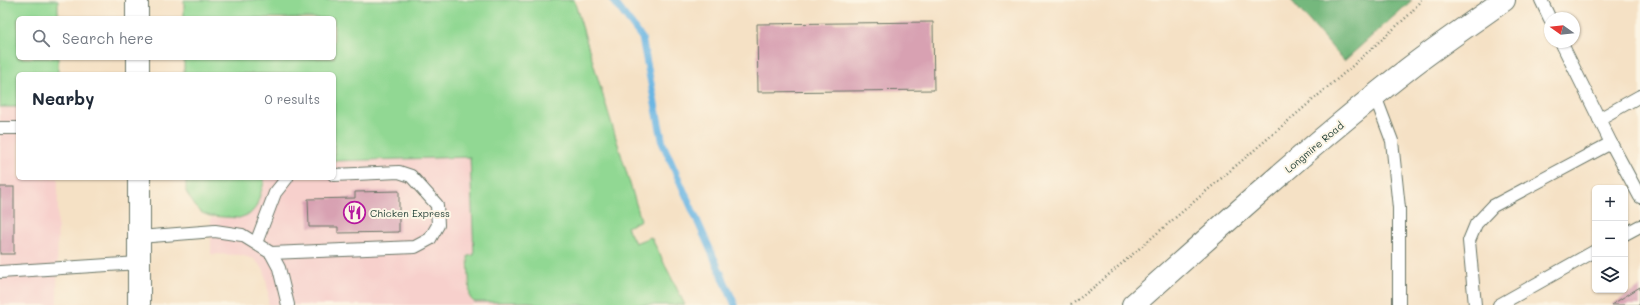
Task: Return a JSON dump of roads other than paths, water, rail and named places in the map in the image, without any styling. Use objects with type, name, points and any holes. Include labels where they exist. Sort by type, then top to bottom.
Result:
[{"type":"main road","points":[[137,0],[137,16]]},
{"type":"main road","name":"Longmire Road","points":[[1134,305],[1269,184],[1375,96],[1409,68],[1504,0]]},
{"type":"main road","points":[[138,60],[138,72]]},
{"type":"main road","points":[[139,180],[140,305]]},
{"type":"lane","points":[[1541,0],[1547,12]]},
{"type":"lane","points":[[1564,48],[1611,143],[1640,197]]},
{"type":"lane","points":[[1375,96],[1392,141],[1399,208],[1399,305]]},
{"type":"lane","points":[[1599,119],[1640,96]]},
{"type":"lane","points":[[0,128],[16,128]]},
{"type":"lane","points":[[1475,305],[1469,241],[1476,224],[1493,206],[1611,143]]},
{"type":"lane","points":[[271,253],[415,247],[430,239],[438,225],[437,205],[411,176],[399,172],[336,175]]},
{"type":"lane","points":[[256,243],[275,193],[285,180]]},
{"type":"lane","points":[[1628,232],[1640,226]]},
{"type":"lane","points":[[139,237],[215,230],[242,235],[271,253],[279,268],[287,304]]},
{"type":"lane","points":[[1499,305],[1592,253]]},
{"type":"lane","points":[[0,272],[139,263]]},
{"type":"waterway","points":[[613,0],[642,38],[663,144],[735,305]]},
{"type":"place","name":"Chicken Express","points":[[354,213]]}]
